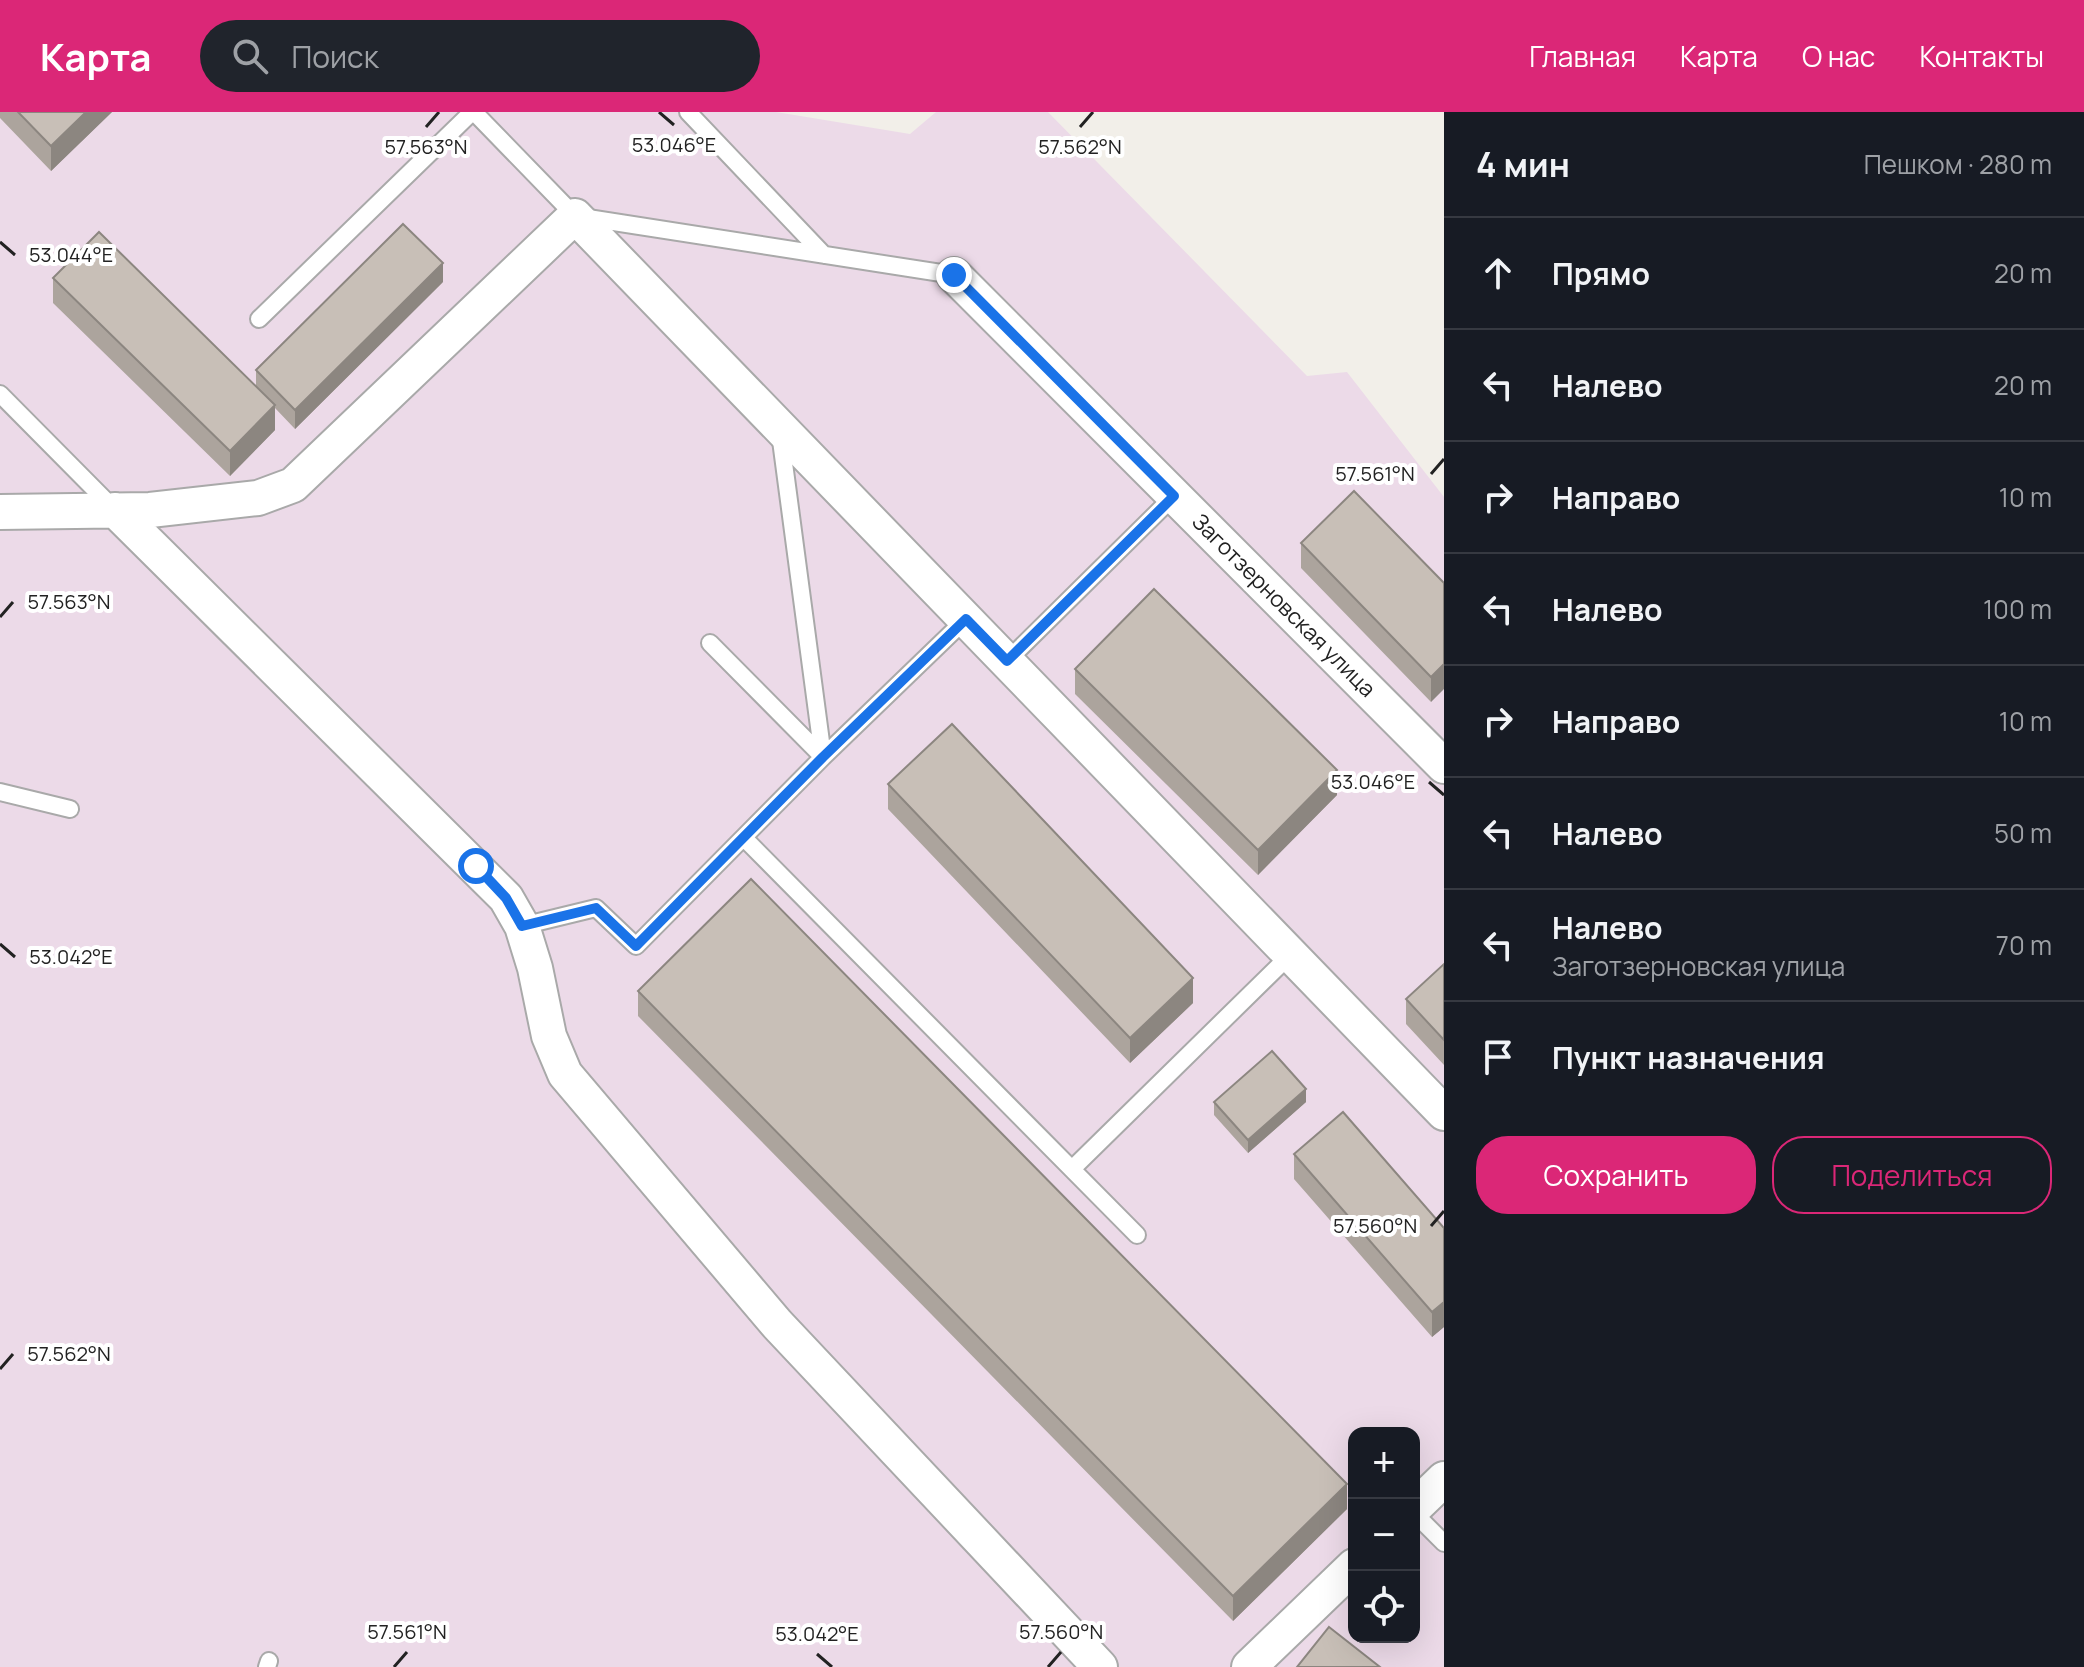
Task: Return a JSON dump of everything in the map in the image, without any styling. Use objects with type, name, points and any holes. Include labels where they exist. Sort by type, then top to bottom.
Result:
[{"type":"street","points":[[0,512],[150,510],[258,498],[293,485],[575,216],[1444,1113]]},
{"type":"street","name":"Заготзерновская улица","points":[[954,275],[1444,766]]},
{"type":"street","points":[[115,510],[506,898],[522,926],[535,968],[549,1036],[565,1074],[777,1324],[1100,1667]]},
{"type":"street","points":[[1420,1504],[1444,1479]]},
{"type":"street","points":[[1249,1667],[1349,1571]]},
{"type":"lane","points":[[259,319],[473,112],[575,216],[954,275]]},
{"type":"lane","points":[[688,112],[824,255]]},
{"type":"lane","points":[[0,394],[115,510]]},
{"type":"lane","points":[[779,426],[823,757]]},
{"type":"lane","points":[[1007,661],[1174,496]]},
{"type":"lane","points":[[522,926],[596,908],[636,946],[823,757],[966,619]]},
{"type":"lane","points":[[710,643],[823,757]]},
{"type":"lane","points":[[0,792],[70,809]]},
{"type":"lane","points":[[745,839],[1137,1235]]},
{"type":"lane","points":[[1072,1169],[1291,954]]},
{"type":"lane","points":[[1420,1517],[1444,1543]]},
{"type":"shaded area","points":[[0,112],[776,112],[910,134],[936,112],[1048,112],[1307,376],[1347,372],[1444,497],[1444,1667],[0,1667]]},
{"type":"building","points":[[18,112],[86,112],[51,146]]},
{"type":"building","points":[[403,224],[443,263],[295,410],[256,370]]},
{"type":"building","points":[[99,232],[275,405],[230,451],[53,278]]},
{"type":"building","points":[[1354,491],[1444,583],[1444,664],[1431,677],[1301,543]]},
{"type":"building","points":[[1154,589],[1337,770],[1258,850],[1075,669]]},
{"type":"building","points":[[952,724],[1193,978],[1130,1038],[888,784]]},
{"type":"building","points":[[751,879],[1347,1484],[1233,1596],[638,991]]},
{"type":"building","points":[[1444,964],[1444,1040],[1406,999]]},
{"type":"building","points":[[1272,1051],[1306,1089],[1248,1140],[1214,1102]]},
{"type":"building","points":[[1343,1112],[1444,1228],[1444,1302],[1432,1312],[1294,1154]]},
{"type":"building","points":[[1329,1627],[1380,1667],[1297,1667]]},
{"type":"route","points":[[476,866],[506,898],[522,926],[596,908],[636,946],[823,757],[966,619],[1007,661],[1174,496],[954,275]]}]
